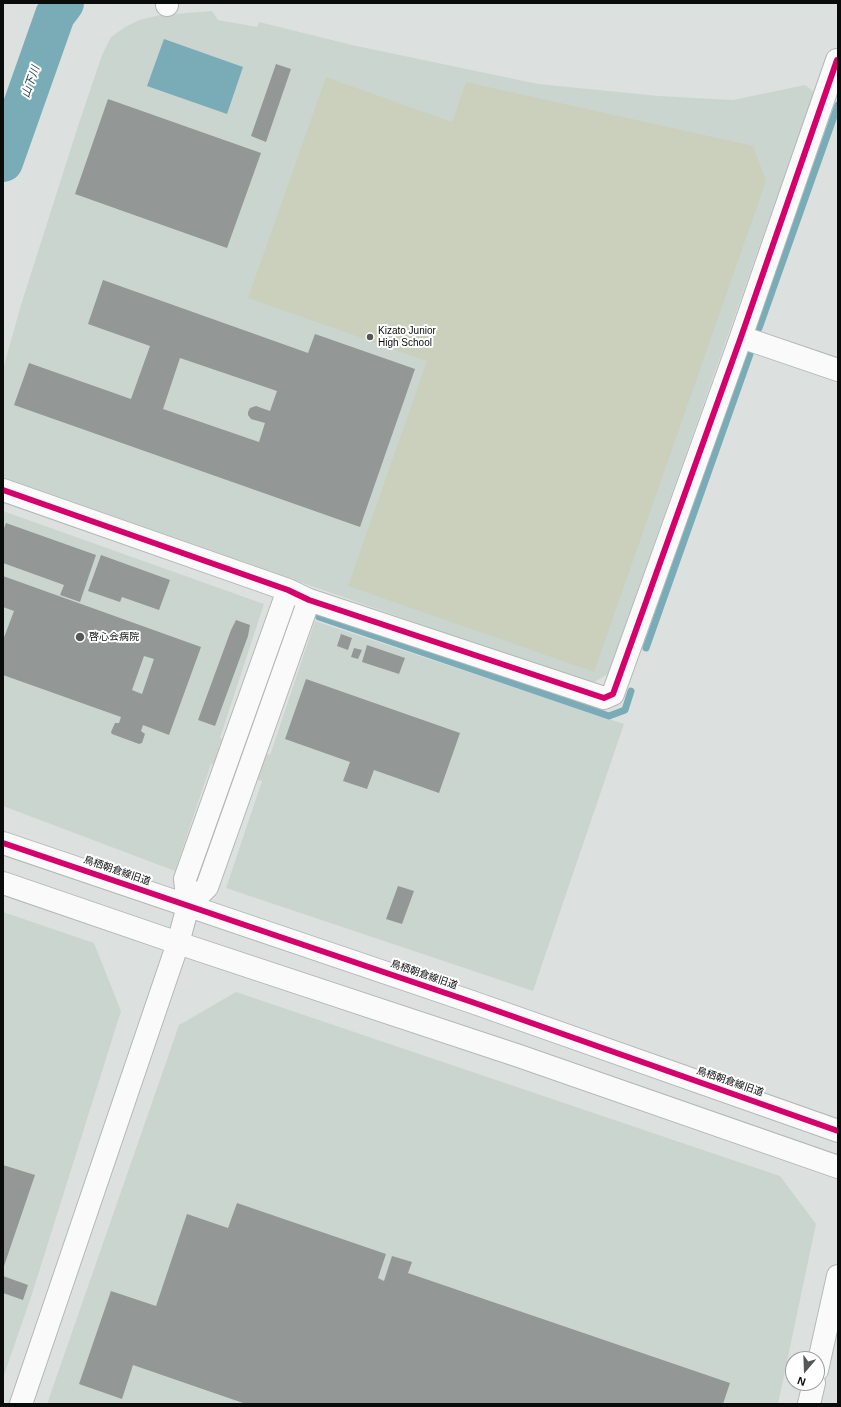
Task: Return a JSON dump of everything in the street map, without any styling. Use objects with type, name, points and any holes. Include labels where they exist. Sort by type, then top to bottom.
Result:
[{"type":"street","points":[[3,490],[288,590],[309,600],[604,698],[613,694],[741,336],[837,60]]},
{"type":"street","points":[[741,336],[838,370]]},
{"type":"street","points":[[21,1404],[178,943],[188,906],[185,878],[288,590]]},
{"type":"street","points":[[188,906],[207,887],[309,600]]},
{"type":"street","name":"鳥栖朝倉線旧道","points":[[3,843],[465,1000],[838,1131]]},
{"type":"street","points":[[3,883],[178,943],[519,1056],[838,1167]]},
{"type":"street","points":[[821,1351],[838,1276]]},
{"type":"street","points":[[810,1404],[812,1391]]},
{"type":"shaded area","name":"Kizato Junior High School","points":[[212,11],[218,20],[257,27],[259,22],[352,45],[538,84],[659,96],[733,100],[805,85],[814,92],[608,674],[591,684],[3,478],[3,369],[21,305],[102,55],[111,37],[125,27],[139,20],[160,15]]},
{"type":"shaded area","points":[[3,511],[264,604],[220,738],[270,755],[315,621],[624,724],[533,991],[226,888],[262,781],[211,764],[175,871],[3,806]]},
{"type":"shaded area","points":[[3,912],[94,943],[121,1011],[32,1294],[3,1378]]},
{"type":"shaded area","points":[[236,992],[780,1176],[816,1224],[789,1351],[785,1351],[785,1371],[778,1404],[47,1404],[179,1025]]},
{"type":"green space","points":[[326,77],[452,122],[466,82],[753,146],[766,181],[594,672],[348,586],[427,361],[248,298]]},
{"type":"water","points":[[164,39],[243,67],[227,114],[147,86]]},
{"type":"building","points":[[276,64],[291,69],[266,142],[251,136]]},
{"type":"building","points":[[108,99],[261,153],[227,248],[75,194]]},
{"type":"building","points":[[103,280],[308,353],[315,334],[415,369],[360,527],[14,405],[29,363],[131,399],[150,346],[88,324]],"holes":[[[180,358],[277,391],[270,411],[256,406],[250,408],[248,412],[251,419],[265,423],[259,442],[163,409]]]},
{"type":"building","points":[[6,523],[96,555],[80,602],[60,595],[64,585],[3,563],[3,531]]},
{"type":"building","points":[[101,555],[170,580],[159,610],[122,597],[120,602],[88,591]]},
{"type":"building","points":[[3,576],[201,647],[169,735],[143,725],[141,731],[145,734],[142,743],[139,744],[112,734],[111,732],[115,723],[119,723],[121,717],[3,675],[3,640],[14,611],[3,607]],"holes":[[[144,656],[154,659],[142,694],[132,690]]]},
{"type":"building","points":[[236,620],[250,625],[248,636],[215,726],[198,720]]},
{"type":"building","points":[[341,634],[352,638],[348,650],[337,646]]},
{"type":"building","points":[[367,645],[405,658],[399,674],[362,662]]},
{"type":"building","points":[[354,648],[362,650],[358,659],[351,657]]},
{"type":"building","points":[[306,679],[460,733],[439,793],[374,770],[367,789],[343,781],[350,762],[285,739]]},
{"type":"building","points":[[398,886],[414,891],[402,924],[386,919]]},
{"type":"building","points":[[3,1165],[35,1175],[3,1269]]},
{"type":"building","points":[[237,1203],[386,1254],[378,1278],[384,1281],[392,1256],[412,1262],[408,1273],[730,1383],[723,1404],[246,1404],[133,1365],[122,1399],[79,1384],[111,1291],[156,1306],[187,1214],[228,1228]]},
{"type":"building","points":[[3,1276],[28,1285],[23,1300],[3,1293]]},
{"type":"waterway","name":"山下川","points":[[3,162],[55,15],[64,3]]},
{"type":"waterway","points":[[759,328],[838,105]]},
{"type":"waterway","points":[[646,648],[750,354]]},
{"type":"waterway","points":[[319,617],[609,716],[625,710],[631,691]]},
{"type":"cycle path","points":[[3,490],[288,590],[309,600],[604,698],[613,694],[741,337],[837,60]]},
{"type":"cycle path","points":[[3,843],[472,1002],[838,1131]]},
{"type":"place","name":"Kizato Junior High School","points":[[370,337]]},
{"type":"place","name":"啓心会病院","points":[[80,637]]}]
